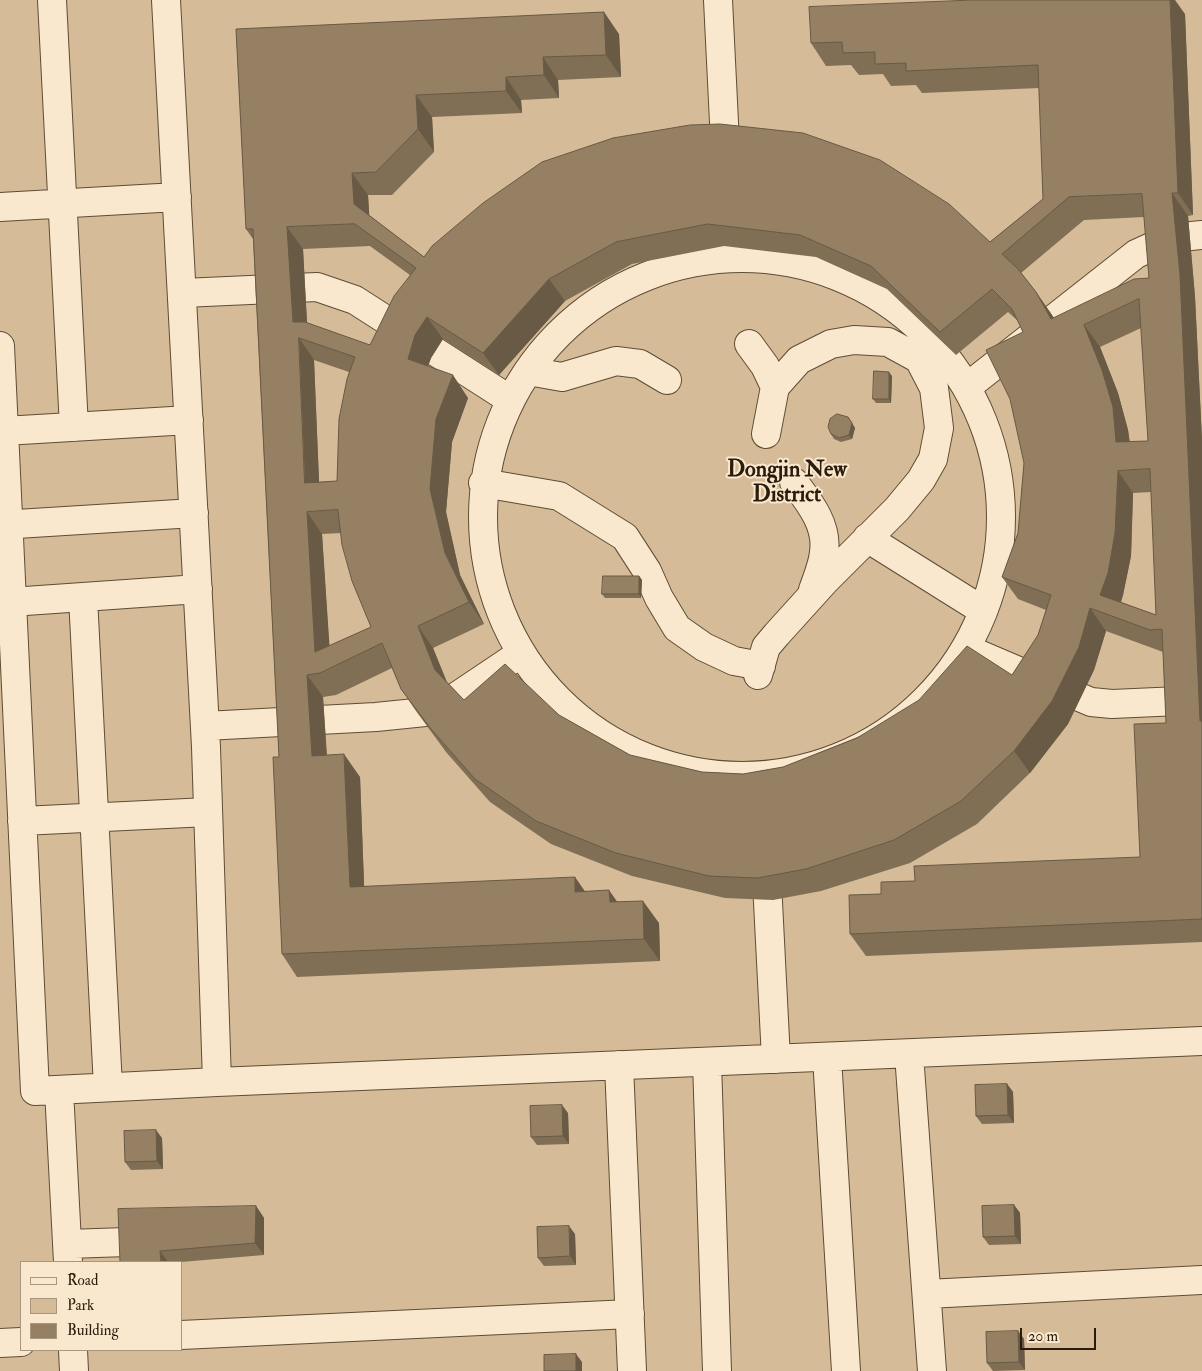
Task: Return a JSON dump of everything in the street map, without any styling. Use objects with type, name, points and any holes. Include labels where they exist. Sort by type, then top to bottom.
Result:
[{"type":"street","points":[[52,0],[74,427]]},
{"type":"street","points":[[166,0],[198,588],[217,1082]]},
{"type":"street","points":[[718,0],[728,188]]},
{"type":"street","points":[[0,207],[178,197]]},
{"type":"street","points":[[967,387],[1136,254],[1171,238],[1202,235]]},
{"type":"street","points":[[730,248],[801,264],[867,290],[924,332],[967,387],[990,436],[1011,488],[997,571],[967,649],[914,713],[843,757],[762,787],[690,772],[623,749],[565,708],[520,654],[486,572],[483,483],[509,399],[528,371],[548,343],[600,298],[663,270],[730,248]]},
{"type":"street","points":[[183,293],[317,287],[355,300],[509,399]]},
{"type":"street","points":[[483,483],[559,496],[625,537],[647,571],[659,598],[677,628],[704,647],[759,670],[766,648],[812,596],[897,509],[920,480],[932,459],[939,428],[934,388],[919,359],[888,342],[854,340],[831,344],[799,360],[775,387],[766,434]]},
{"type":"street","points":[[749,344],[765,366],[775,387]]},
{"type":"street","points":[[0,346],[4,431],[4,525],[12,602],[36,1091],[1202,1041]]},
{"type":"street","points":[[528,371],[562,377],[616,361],[640,364],[667,380]]},
{"type":"street","points":[[4,431],[189,420]]},
{"type":"street","points":[[794,482],[821,524],[824,551],[812,596]]},
{"type":"street","points":[[4,525],[194,513]]},
{"type":"street","points":[[868,538],[982,610]]},
{"type":"street","points":[[12,602],[198,588]]},
{"type":"street","points":[[83,597],[108,1087]]},
{"type":"street","points":[[967,649],[1091,702],[1112,704],[1202,700]]},
{"type":"street","points":[[204,726],[376,717],[435,711],[520,654]]},
{"type":"street","points":[[22,821],[208,812]]},
{"type":"street","points":[[764,836],[776,1059]]},
{"type":"street","points":[[909,1054],[932,1371]]},
{"type":"street","points":[[827,1057],[846,1371]]},
{"type":"street","points":[[707,1062],[717,1371]]},
{"type":"street","points":[[619,1065],[632,1371]]},
{"type":"street","points":[[58,1090],[68,1253],[127,1242]]},
{"type":"street","points":[[927,1294],[1202,1280]]},
{"type":"street","points":[[182,1335],[630,1314]]},
{"type":"street","points":[[0,1343],[20,1342]]},
{"type":"street","points":[[73,1351],[74,1371]]},
{"type":"green space","points":[[0,0],[1202,0],[1202,1371],[0,1371]]},
{"type":"building","points":[[973,0],[1170,0],[1178,193],[1172,193],[1180,275],[1200,721],[1202,721],[1202,919],[850,934],[849,895],[881,894],[881,882],[915,881],[914,866],[1140,857],[1134,724],[1166,723],[1162,629],[1150,630],[1090,608],[1079,647],[1052,701],[1014,751],[961,801],[894,840],[806,869],[757,878],[709,876],[616,853],[536,821],[475,779],[431,729],[401,689],[382,643],[320,673],[307,675],[312,756],[344,754],[350,887],[575,877],[575,892],[609,890],[610,902],[643,901],[644,939],[282,954],[273,757],[279,757],[253,229],[246,229],[236,29],[604,12],[606,55],[543,57],[544,75],[506,77],[506,91],[416,95],[418,129],[376,172],[352,173],[354,204],[424,257],[432,246],[483,203],[542,162],[613,138],[690,125],[720,124],[803,133],[880,160],[949,204],[990,242],[1043,199],[1038,65],[906,71],[906,63],[875,64],[875,52],[843,53],[842,42],[811,43],[809,7]],"holes":[[[1142,194],[1149,278],[1134,279],[1051,319],[1036,292],[1018,269],[1002,254],[1069,197]],[[355,224],[416,268],[394,296],[370,345],[305,322],[293,322],[287,227]],[[708,224],[800,235],[871,266],[940,332],[992,289],[1012,309],[1023,332],[986,350],[1010,399],[1024,463],[1018,533],[1002,577],[1051,595],[1038,635],[1012,675],[967,646],[919,700],[857,738],[783,767],[743,774],[702,772],[630,755],[559,715],[505,664],[464,700],[435,670],[418,626],[469,602],[445,553],[430,489],[436,419],[453,375],[408,359],[415,335],[427,317],[483,353],[549,279],[616,242]],[[1139,299],[1148,441],[1116,442],[1113,407],[1102,370],[1084,325]],[[299,338],[355,357],[347,379],[339,419],[337,481],[305,483]],[[1150,469],[1156,615],[1100,595],[1108,573],[1115,533],[1118,471]],[[338,510],[342,545],[352,581],[371,627],[315,652],[307,512]]]},
{"type":"building","points":[[874,371],[889,372],[889,399],[873,399]]},
{"type":"building","points":[[837,414],[848,417],[852,423],[849,435],[839,438],[831,434],[828,427],[830,419]]},
{"type":"building","points":[[603,576],[639,576],[639,594],[602,594]]},
{"type":"building","points":[[1007,1084],[1008,1115],[976,1116],[975,1085]]},
{"type":"building","points":[[562,1105],[563,1136],[531,1137],[530,1106]]},
{"type":"building","points":[[156,1130],[157,1161],[125,1162],[124,1131]]},
{"type":"building","points":[[1014,1205],[1015,1236],[983,1237],[982,1206]]},
{"type":"building","points":[[256,1206],[255,1243],[160,1251],[161,1261],[120,1261],[118,1209]]},
{"type":"building","points":[[569,1226],[570,1256],[538,1258],[537,1227]]},
{"type":"building","points":[[1018,1331],[1019,1362],[987,1363],[986,1332]]},
{"type":"building","points":[[576,1354],[576,1371],[544,1371],[544,1355]]},
{"type":"district","name":"Dongjin New District","points":[[787,484]]}]
